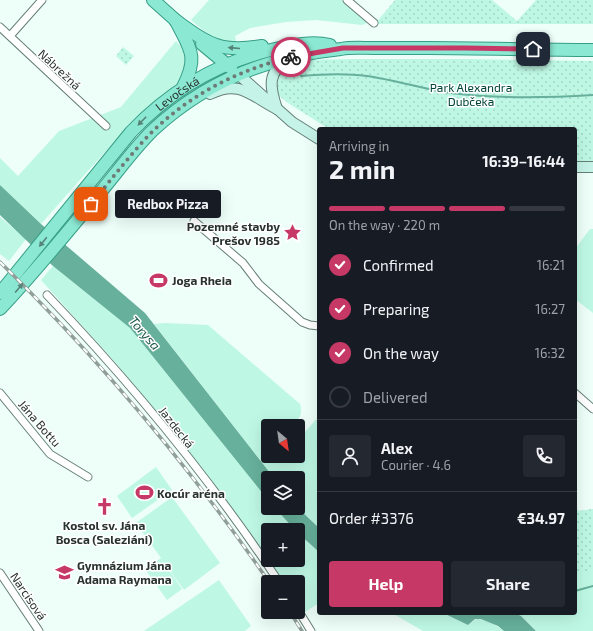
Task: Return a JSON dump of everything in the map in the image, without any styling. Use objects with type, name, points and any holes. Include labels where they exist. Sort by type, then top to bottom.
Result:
[{"type":"main road","points":[[153,0],[238,74]]},
{"type":"main road","points":[[175,20],[207,42],[232,49],[246,49],[277,43],[300,50]]},
{"type":"main road","points":[[175,20],[190,49],[192,57],[192,66],[183,87]]},
{"type":"main road","name":"Levočská","points":[[32,264],[58,224],[131,132],[147,115],[183,87],[226,64],[264,52],[343,48],[593,50]]},
{"type":"main road","name":"Levočská","points":[[32,264],[67,232],[151,132],[188,102],[238,74],[300,50]]},
{"type":"main road","points":[[0,293],[32,264]]},
{"type":"main road","points":[[0,310],[32,264]]},
{"type":"street","points":[[10,36],[42,0]]},
{"type":"street","points":[[347,0],[374,23]]},
{"type":"street","name":"Nábrežná","points":[[0,26],[14,41],[106,126]]},
{"type":"street","points":[[277,109],[271,84],[275,71],[281,64],[300,50]]},
{"type":"street","points":[[238,74],[292,122],[317,138]]},
{"type":"street","points":[[151,132],[208,95],[227,88],[237,88],[247,92],[277,109]]},
{"type":"street","points":[[577,167],[593,167]]},
{"type":"street","points":[[194,220],[243,263],[258,284],[302,322],[317,326]]},
{"type":"street","name":"Jazdecká","points":[[47,295],[147,407],[220,500],[274,575]]},
{"type":"street","name":"Jána Bottu","points":[[0,393],[50,454],[88,477]]},
{"type":"street","points":[[577,395],[593,409]]},
{"type":"street","name":"Narcisová","points":[[0,573],[39,631]]},
{"type":"street","points":[[304,619],[312,631]]},
{"type":"green space","points":[[209,0],[342,0],[367,23],[362,25],[316,20],[286,22],[250,28],[235,36],[236,42],[219,44],[191,20]]},
{"type":"green space","points":[[395,0],[492,0],[517,21],[536,0],[593,0],[593,24],[375,24]]},
{"type":"green space","points":[[176,41],[187,57],[186,76],[129,128],[41,224],[0,185],[0,158],[18,176],[59,131],[121,107]]},
{"type":"green space","points":[[123,47],[134,56],[126,65],[116,56]]},
{"type":"green space","name":"Park Alexandra Dubčeka","points":[[469,59],[593,61],[593,167],[577,170],[577,127],[326,127],[288,103],[277,94],[277,79],[286,65],[300,60]]},
{"type":"green space","points":[[0,217],[26,239],[9,261],[0,254]]},
{"type":"green space","points":[[590,229],[593,229],[593,313],[577,301],[577,246]]},
{"type":"green space","points":[[53,266],[130,328],[261,491],[261,515],[281,515],[289,523],[261,523],[261,553],[173,433],[114,361],[41,280]]},
{"type":"green space","points":[[165,323],[208,325],[300,404],[301,413],[298,419],[261,419],[261,461],[154,324]]},
{"type":"green space","points":[[317,418],[317,526],[305,515],[305,471],[269,471],[262,463],[305,463],[305,432]]},
{"type":"green space","name":"Kocúr aréna","points":[[156,467],[172,490],[132,518],[117,496]]},
{"type":"green space","points":[[172,497],[220,563],[184,590],[162,560],[182,589],[167,600],[145,569],[161,558],[136,523]]},
{"type":"green space","points":[[593,509],[593,631],[536,631],[519,615],[577,615],[577,510],[579,511]]},
{"type":"green space","points":[[593,509],[593,570],[577,573],[577,510],[579,511]]},
{"type":"green space","points":[[305,539],[317,550],[317,604],[305,612],[305,575],[277,575],[271,567],[305,567]]},
{"type":"green space","points":[[219,580],[251,626],[245,631],[144,631]]},
{"type":"green space","points":[[395,615],[447,615],[468,625],[477,619],[480,619],[495,625],[504,631],[423,631]]},
{"type":"water","name":"Torysa","points":[[0,185],[41,224],[145,313],[269,471],[261,471],[261,491],[130,328],[53,266],[0,215]]},
{"type":"water","points":[[281,515],[305,515],[317,526],[317,550],[305,539],[305,523],[289,523]]},
{"type":"water","points":[[447,615],[519,615],[536,631],[504,631],[498,626],[481,619],[475,619],[468,625]]},
{"type":"waterway","points":[[301,76],[334,74],[359,75],[440,91],[469,95],[504,97],[593,95]]},
{"type":"waterway","points":[[577,590],[593,586]]},
{"type":"railway","points":[[0,262],[73,337],[176,456],[208,497],[264,575]]},
{"type":"railway","points":[[294,619],[302,631]]},
{"type":"way so far","points":[[91,204],[136,148],[151,132],[188,102],[238,74],[291,57]]},
{"type":"place","name":"Redbox Pizza","points":[[91,204]]},
{"type":"place","name":"Pozemné stavby Prešov 1985","points":[[293,233]]},
{"type":"place","name":"Joga Rheia","points":[[159,280]]},
{"type":"place","name":"Kocúr aréna","points":[[144,493]]},
{"type":"place","name":"Kostol sv. Jána Bosca (Saleziáni)","points":[[104,506]]},
{"type":"place","name":"Gymnázium Jána Adama Raymana","points":[[64,572]]},
{"type":"route","points":[[291,57],[343,48],[533,49]]}]
